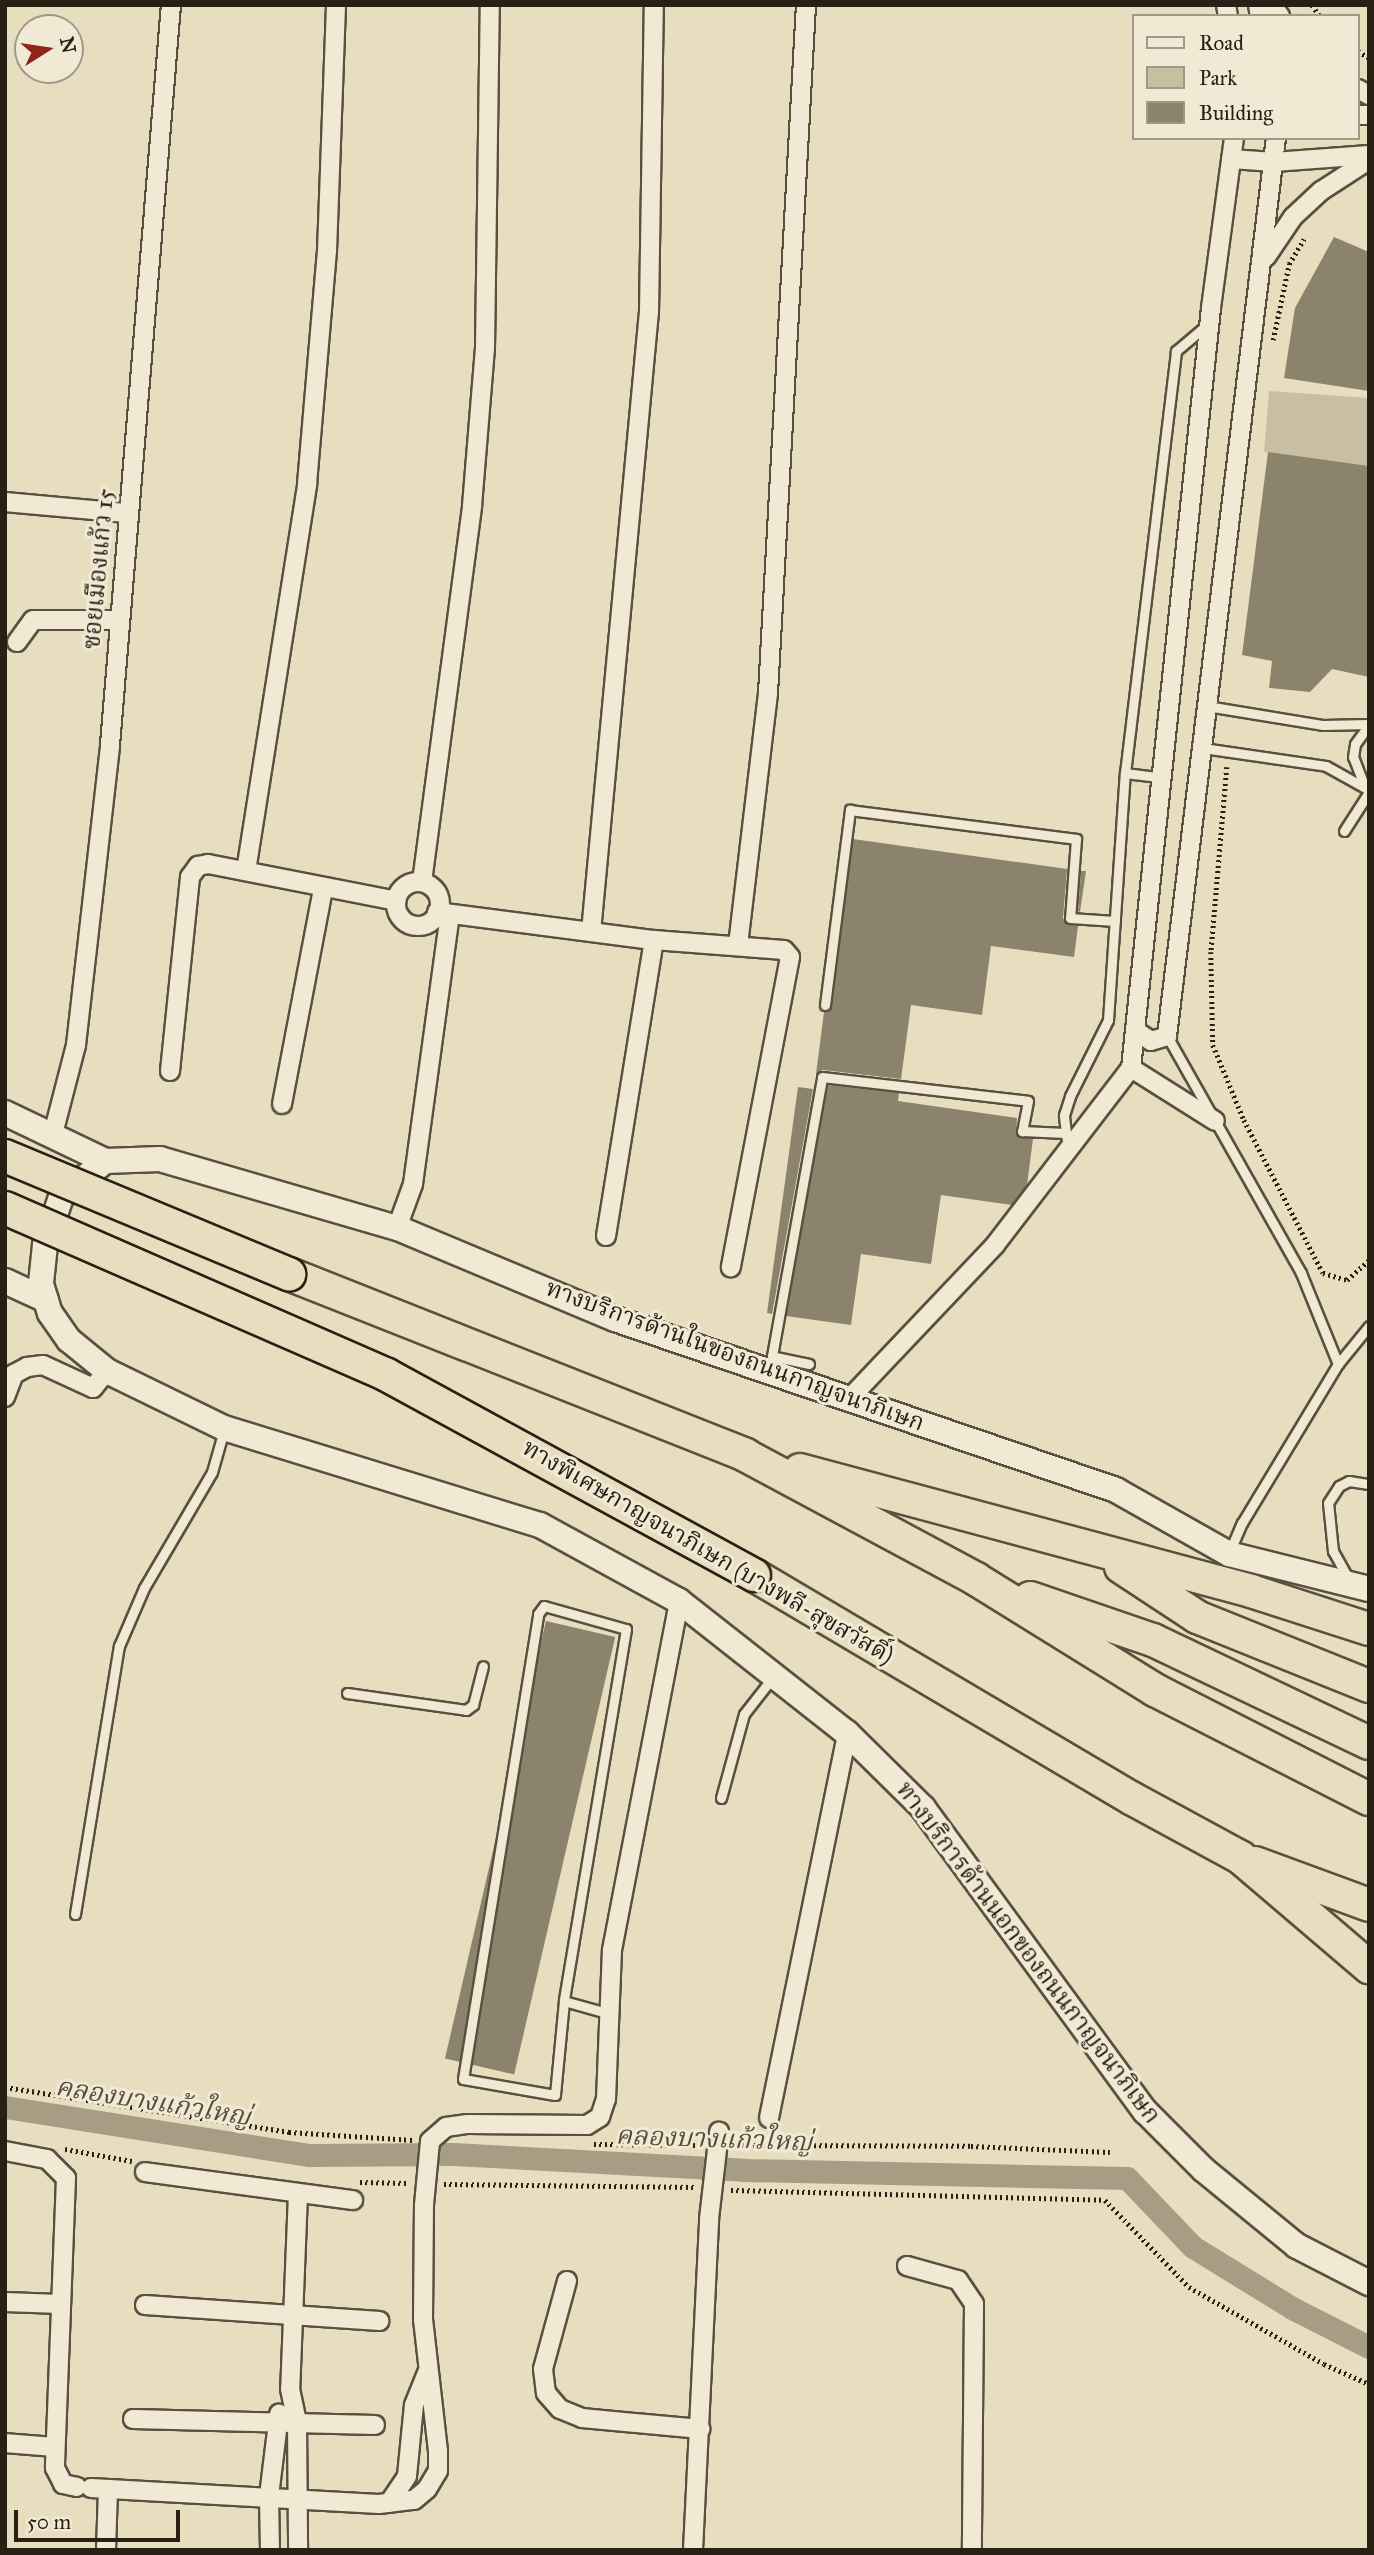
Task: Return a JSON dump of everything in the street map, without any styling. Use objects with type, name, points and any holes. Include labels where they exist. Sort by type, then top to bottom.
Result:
[{"type":"highway","points":[[5,1156],[239,1254],[745,1454],[976,1579],[1155,1690],[1369,1799]]},
{"type":"highway","name":"ทางพิเศษกาญจนาภิเษก (บางพลี-สุขสวัสดิ์)","points":[[5,1208],[387,1375],[754,1575],[1133,1799],[1240,1857],[1369,1967]]},
{"type":"highway","points":[[745,1454],[1103,1554],[1251,1591],[1369,1629]]},
{"type":"highway","points":[[1103,1554],[1189,1613],[1369,1686]]},
{"type":"highway","points":[[976,1579],[1153,1640],[1369,1743]]},
{"type":"highway","points":[[1240,1857],[1369,1905]]},
{"type":"main road","points":[[5,1113],[105,1161]]},
{"type":"main road","name":"ทางบริการด้านในของถนนกาญจนาภิเษก","points":[[105,1161],[160,1159],[397,1228],[615,1319],[1116,1490],[1229,1554],[1360,1586]]},
{"type":"main road","name":"ทางบริการด้านนอกของถนนกาญจนาภิเษก","points":[[105,1161],[61,1197],[45,1245],[41,1284],[46,1300],[69,1340],[107,1371],[224,1428],[540,1525],[679,1601],[847,1733],[923,1808],[1145,2111],[1204,2170],[1297,2246],[1369,2283]]},
{"type":"main road","points":[[5,1281],[46,1300]]},
{"type":"street","name":"ซอยเมืองแก้ว 15","points":[[53,1134],[76,1045],[119,620],[172,5]]},
{"type":"street","points":[[246,871],[281,673],[307,484],[327,251],[336,5]]},
{"type":"street","points":[[422,882],[472,506],[485,348],[490,5]]},
{"type":"street","points":[[591,932],[649,312],[654,5]]},
{"type":"street","points":[[738,945],[768,693],[806,5]]},
{"type":"street","points":[[850,1398],[995,1245],[1066,1142],[1131,1068],[1209,323],[1234,140]]},
{"type":"street","points":[[1136,1031],[1151,1041],[1167,1035],[1265,260],[1276,140]]},
{"type":"street","points":[[1231,159],[1273,162],[1369,158]]},
{"type":"street","points":[[1265,260],[1293,217],[1369,158]]},
{"type":"street","points":[[5,502],[127,513]]},
{"type":"street","points":[[17,642],[33,620],[119,620]]},
{"type":"street","points":[[170,1071],[190,877],[198,866],[208,864],[323,889],[396,901]]},
{"type":"street","points":[[397,1228],[413,1184],[444,914],[437,893],[422,882],[404,886],[396,901],[403,920],[412,925],[431,921],[444,914],[654,940],[783,950],[790,957],[731,1267]]},
{"type":"street","points":[[282,1104],[323,889]]},
{"type":"street","points":[[606,1236],[654,940]]},
{"type":"street","points":[[1131,1068],[1216,1121]]},
{"type":"street","points":[[5,1396],[14,1374],[27,1367],[43,1365],[93,1388],[107,1371]]},
{"type":"street","points":[[5,2151],[47,2159],[66,2178],[55,2447],[58,2479],[92,2488],[389,2503],[414,2500],[427,2489],[438,2471],[437,2429],[426,2372],[424,2205],[430,2141],[446,2127],[468,2124],[587,2125],[600,2117],[606,2099],[607,2013],[612,1950],[679,1601]]},
{"type":"street","points":[[769,2118],[847,1733]]},
{"type":"street","points":[[692,2550],[710,2204],[719,2138]]},
{"type":"street","points":[[145,2172],[353,2200]]},
{"type":"street","points":[[298,2194],[290,2389],[297,2423],[298,2550]]},
{"type":"street","points":[[907,2266],[958,2280],[974,2304],[972,2550]]},
{"type":"street","points":[[567,2281],[543,2369],[546,2393],[561,2409],[582,2418],[700,2429]]},
{"type":"street","points":[[5,2302],[60,2304]]},
{"type":"street","points":[[145,2305],[293,2318],[379,2321]]},
{"type":"street","points":[[389,2503],[407,2476],[414,2405],[426,2372]]},
{"type":"street","points":[[271,2550],[269,2496],[276,2423],[290,2389]]},
{"type":"street","points":[[133,2419],[375,2425]]},
{"type":"street","points":[[5,2443],[55,2447]]},
{"type":"street","points":[[92,2488],[106,2550]]},
{"type":"lane","points":[[809,1364],[772,1356],[822,1077],[1028,1101],[1022,1131],[1066,1142],[1070,1096],[1108,1020],[1125,773],[1176,351],[1209,323]]},
{"type":"lane","points":[[1207,706],[1323,725],[1369,724]]},
{"type":"lane","points":[[1369,724],[1355,744],[1353,757],[1355,770],[1369,791]]},
{"type":"lane","points":[[1203,748],[1326,766],[1369,791]]},
{"type":"lane","points":[[1125,773],[1163,778]]},
{"type":"lane","points":[[1344,831],[1369,791]]},
{"type":"lane","points":[[825,1005],[850,810],[1076,839],[1070,918],[1115,921]]},
{"type":"lane","points":[[1167,1035],[1301,1273],[1338,1364]]},
{"type":"lane","points":[[1229,1554],[1242,1523],[1338,1364],[1369,1326]]},
{"type":"lane","points":[[75,1914],[119,1646],[144,1588],[212,1472],[224,1428]]},
{"type":"lane","points":[[1360,1586],[1333,1551],[1328,1503],[1339,1486],[1349,1481],[1369,1484]]},
{"type":"lane","points":[[544,1606],[626,1629],[564,2001],[555,2095],[463,2079],[538,1614],[544,1606]]},
{"type":"lane","points":[[347,1693],[466,1710],[473,1705],[483,1666]]},
{"type":"lane","points":[[721,1798],[744,1714],[774,1676]]},
{"type":"lane","points":[[564,2001],[607,2013]]},
{"type":"path","points":[[1271,352],[1289,264],[1309,231]]},
{"type":"path","points":[[1228,755],[1211,952],[1213,1045],[1244,1120],[1322,1273],[1347,1280],[1369,1260]]},
{"type":"green space","points":[[1269,391],[1369,398],[1369,466],[1264,452]]},
{"type":"building","points":[[1334,237],[1369,252],[1369,391],[1284,378],[1295,308]]},
{"type":"building","points":[[1268,452],[1369,466],[1369,677],[1332,669],[1310,692],[1269,688],[1272,661],[1242,655]]},
{"type":"building","points":[[853,839],[1067,869],[1063,918],[1067,924],[1078,926],[1074,957],[991,946],[982,1015],[911,1005],[901,1079],[823,1070],[816,1074],[824,1012],[832,1006]]},
{"type":"building","points":[[1081,871],[1086,871],[1080,912],[1078,911]]},
{"type":"building","points":[[828,1085],[899,1093],[898,1101],[1017,1118],[1016,1134],[1033,1139],[1027,1185],[1012,1205],[941,1195],[931,1264],[861,1254],[851,1325],[786,1316]]},
{"type":"building","points":[[798,1087],[813,1089],[772,1314],[767,1313]]},
{"type":"building","points":[[546,1621],[615,1637],[514,2074],[445,2058]]},
{"type":"waterway","name":"คลองบางแก้วใหญ่","points":[[5,2107],[309,2155],[453,2154],[744,2170],[1127,2178],[1193,2247],[1292,2308],[1369,2347]]}]
